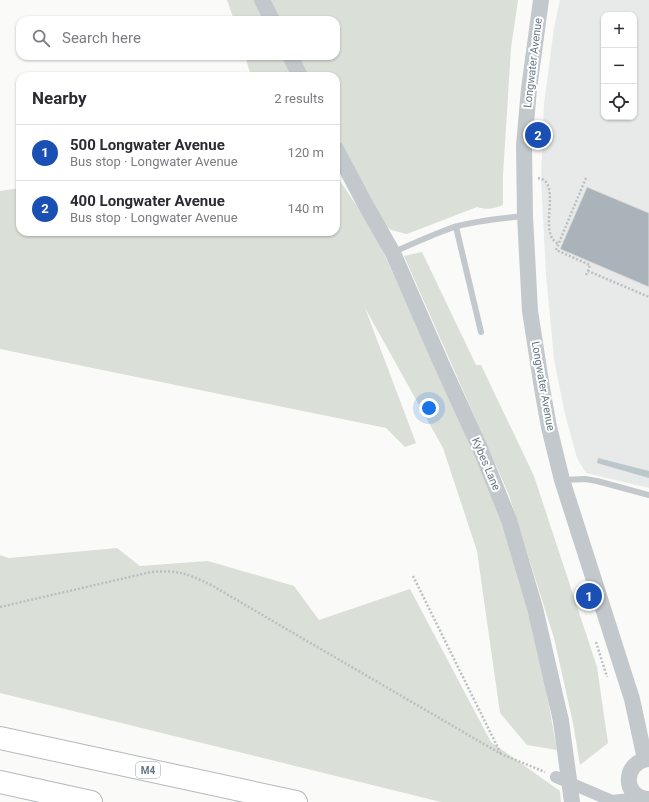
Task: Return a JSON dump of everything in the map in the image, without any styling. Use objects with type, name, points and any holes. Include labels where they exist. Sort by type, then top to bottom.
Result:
[{"type":"highway","name":"M4","points":[[0,738],[296,802]]},
{"type":"highway","points":[[0,782],[91,802]]},
{"type":"street","points":[[262,0],[270,16]]},
{"type":"street","name":"Longwater Avenue","points":[[541,0],[529,89],[524,146],[525,216],[530,311],[549,427],[562,480],[632,699],[647,759],[634,765],[629,777],[630,786],[634,793],[644,798]]},
{"type":"street","points":[[292,60],[298,72]]},
{"type":"street","name":"Kybes Lane","points":[[340,157],[393,253],[442,366],[480,448],[509,520],[535,608],[561,721],[572,802]]},
{"type":"street","points":[[556,777],[612,801],[644,798]]},
{"type":"lane","points":[[393,253],[418,241],[456,227],[503,218],[525,216]]},
{"type":"lane","points":[[456,227],[481,332]]},
{"type":"lane","points":[[562,480],[585,479],[597,481],[649,496]]},
{"type":"path","points":[[538,178],[547,183],[549,194],[549,233],[553,241],[558,244]]},
{"type":"path","points":[[586,178],[556,250],[590,265],[586,275]]},
{"type":"path","points":[[588,271],[649,297]]},
{"type":"path","points":[[0,607],[151,572],[171,570],[190,574],[501,754],[556,777]]},
{"type":"path","points":[[413,576],[501,754]]},
{"type":"shaded area","points":[[227,0],[259,0],[266,16],[233,16]]},
{"type":"shaded area","points":[[269,0],[518,0],[511,48],[503,175],[503,205],[490,209],[477,207],[407,234],[391,230],[378,218],[340,142],[340,72],[305,72],[299,60],[340,60],[340,16],[277,16]]},
{"type":"shaded area","points":[[560,0],[649,0],[649,488],[586,473],[577,458],[564,410],[554,359],[546,275],[541,179],[544,104],[554,28]]},
{"type":"shaded area","points":[[246,60],[286,60],[291,72],[250,72]]},
{"type":"shaded area","points":[[340,181],[373,230],[495,493],[532,612],[557,750],[527,745],[500,713],[477,551],[443,448],[365,308],[416,443],[405,447],[386,428],[0,349],[0,191],[16,189],[16,236],[340,236]]},
{"type":"shaded area","points":[[422,252],[476,365],[481,365],[534,476],[597,667],[608,743],[580,765],[573,723],[554,638],[509,495],[404,256]]},
{"type":"shaded area","points":[[598,458],[649,471],[649,478],[597,463]]},
{"type":"shaded area","points":[[117,548],[140,566],[208,561],[294,586],[319,620],[410,589],[491,742],[560,791],[561,802],[441,802],[0,693],[0,555],[9,558]]},
{"type":"building","points":[[587,187],[649,213],[649,287],[560,249]]},
{"type":"place","name":"400 Longwater Avenue","points":[[538,135]]},
{"type":"place","name":"500 Longwater Avenue","points":[[589,596]]}]
